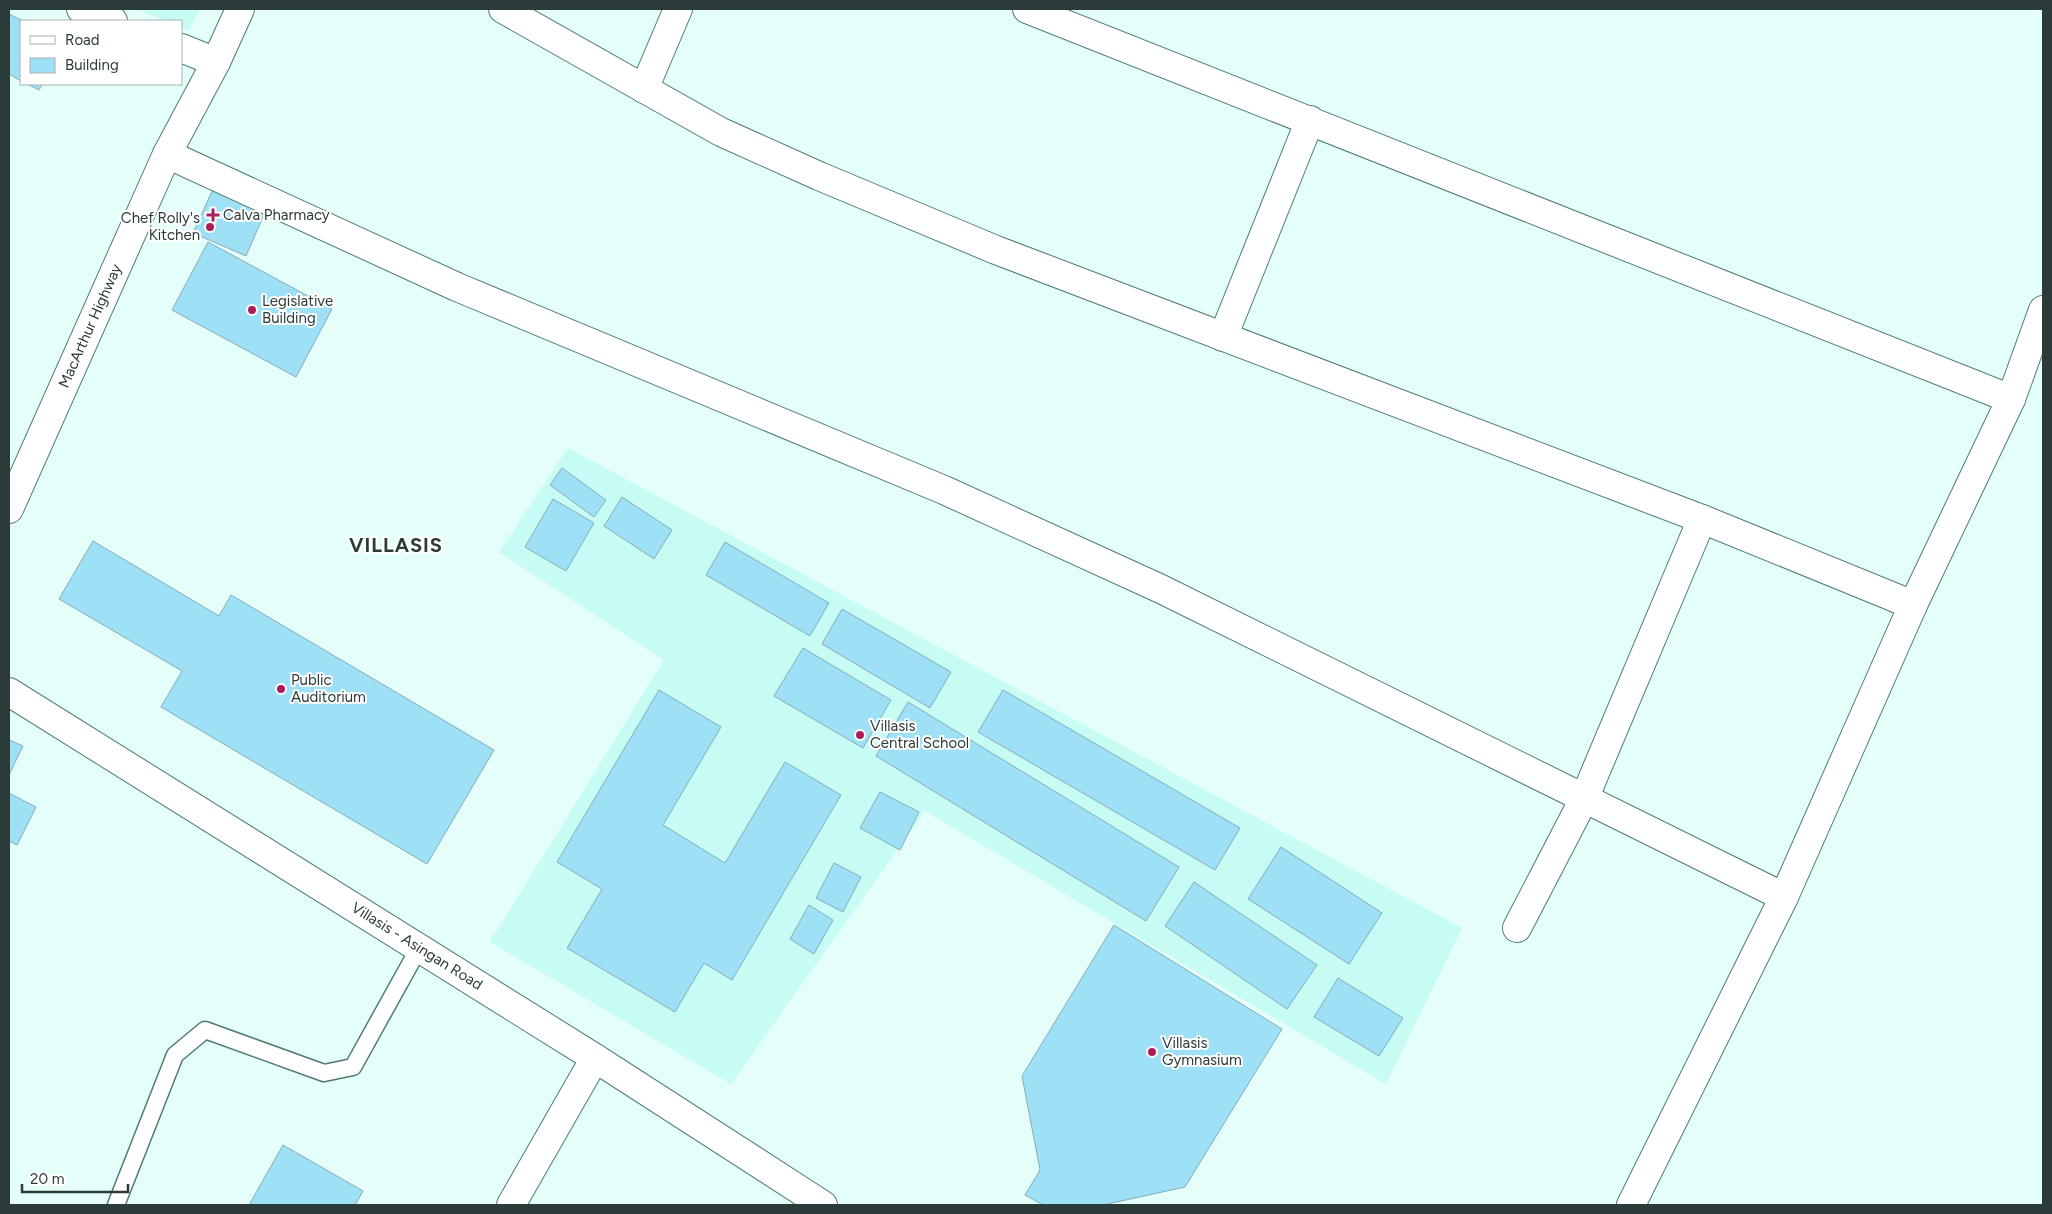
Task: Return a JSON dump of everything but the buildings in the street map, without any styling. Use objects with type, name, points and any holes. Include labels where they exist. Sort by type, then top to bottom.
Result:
[{"type":"main road","points":[[81,9],[110,20]]},
{"type":"main road","name":"MacArthur Highway","points":[[9,509],[167,154],[216,62],[240,9]]},
{"type":"main road","points":[[503,9],[721,132],[819,176],[996,250],[1702,519],[1913,604]]},
{"type":"main road","points":[[644,89],[678,9]]},
{"type":"main road","points":[[1027,9],[2011,399]]},
{"type":"main road","points":[[182,48],[216,62]]},
{"type":"main road","points":[[1223,337],[1310,120]]},
{"type":"main road","points":[[167,154],[457,287],[944,490],[1161,589],[1784,897]]},
{"type":"main road","points":[[1631,1205],[1784,897],[1913,604],[2011,399],[2043,310]]},
{"type":"main road","points":[[1517,928],[1584,799],[1702,519]]},
{"type":"main road","name":"Villasis - Asingan Road","points":[[9,692],[595,1058],[823,1205]]},
{"type":"main road","points":[[511,1205],[595,1058]]},
{"type":"lane","points":[[116,1205],[175,1055],[205,1030],[324,1073],[354,1067],[419,948]]},
{"type":"shaded area","points":[[136,9],[200,9],[189,31],[182,28],[182,20],[163,20]]},
{"type":"shaded area","name":"Villasis Central School","points":[[568,448],[1462,928],[1386,1084],[925,811],[731,1084],[490,942],[664,660],[499,552]]},
{"type":"place","name":"Calva Pharmacy","points":[[213,215]]},
{"type":"place","name":"Chef Rolly's Kitchen","points":[[210,227]]},
{"type":"place","name":"Legislative Building","points":[[252,310]]},
{"type":"place","name":"Public Auditorium","points":[[281,689]]},
{"type":"place","name":"Villasis Central School","points":[[860,735]]},
{"type":"place","name":"Villasis Gymnasium","points":[[1152,1052]]},
{"type":"district","name":"VILLASIS","points":[[396,545]]}]
